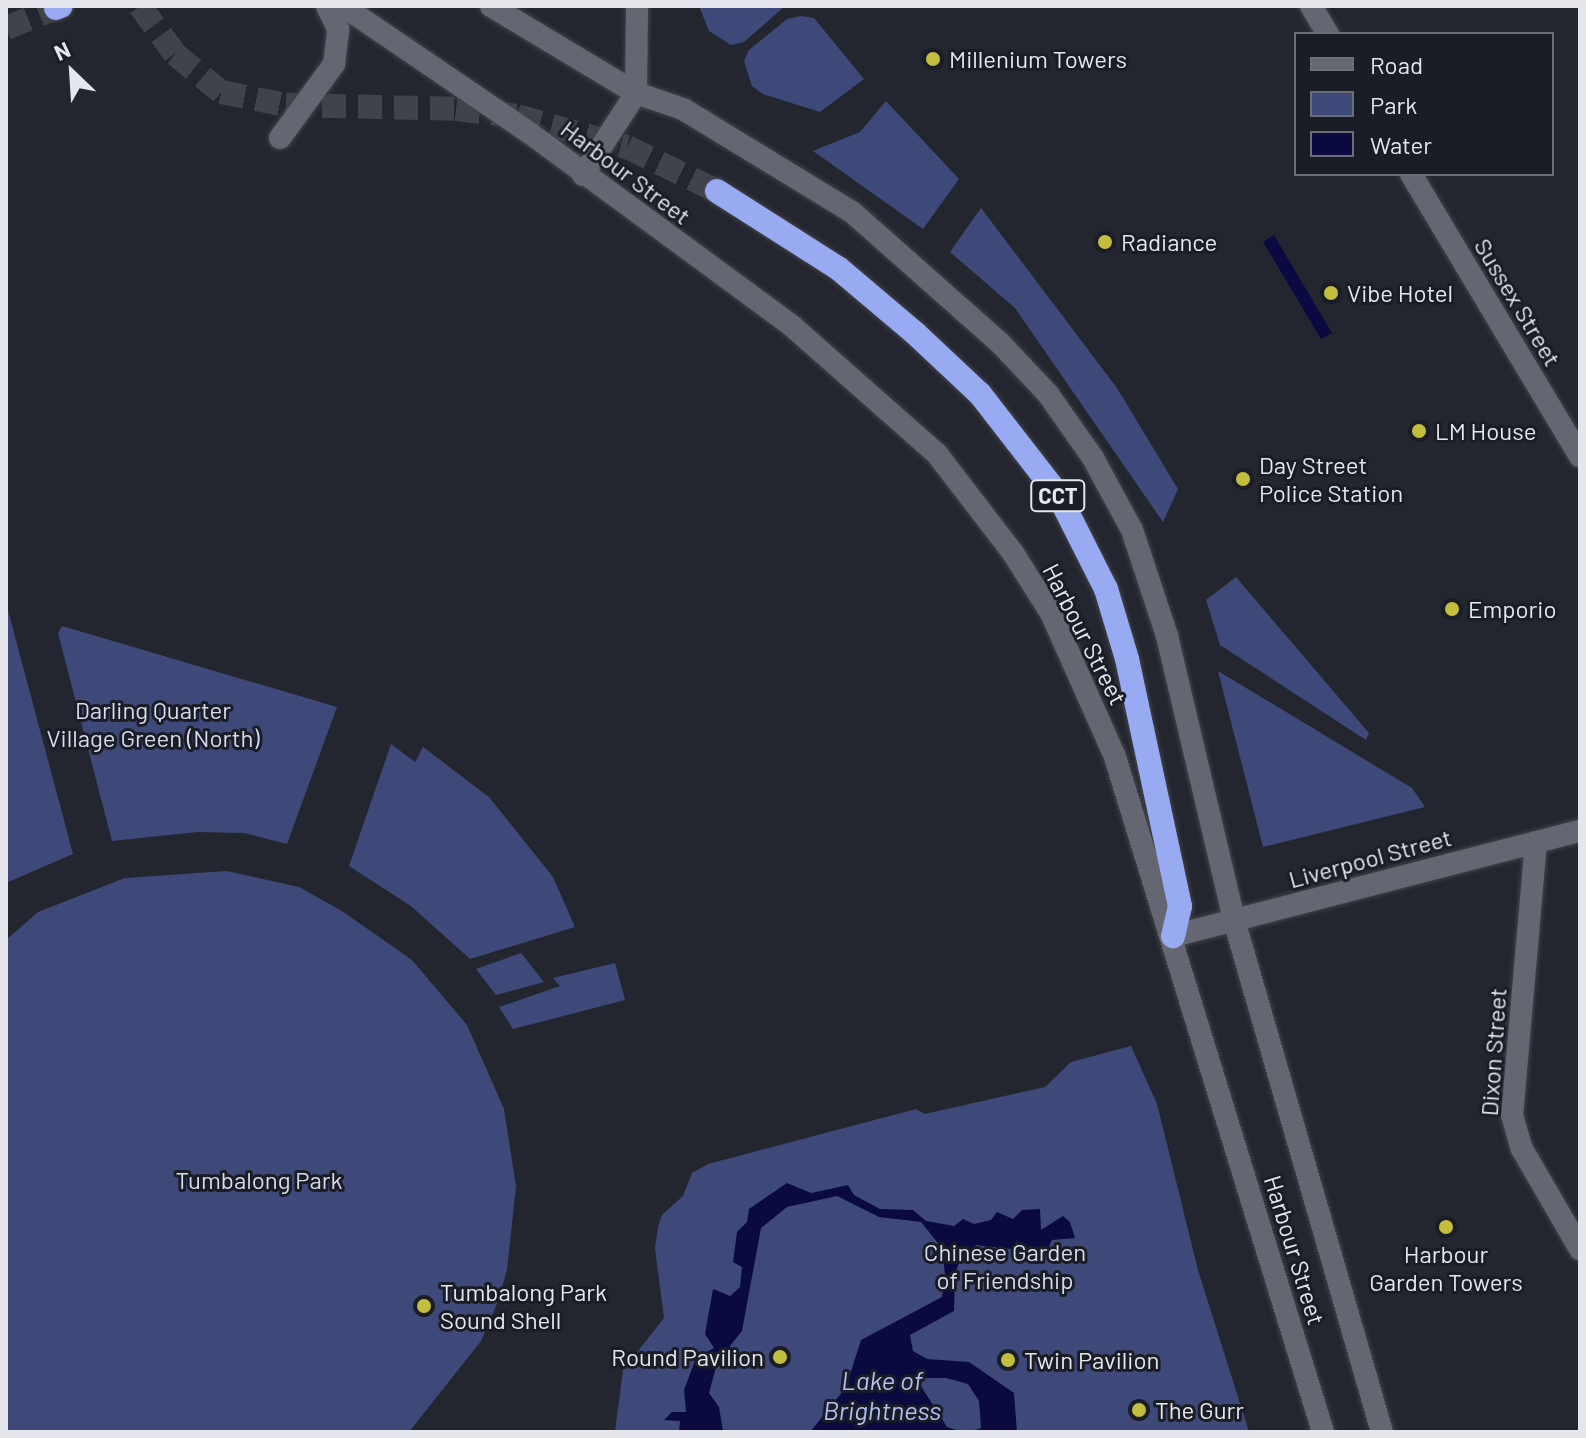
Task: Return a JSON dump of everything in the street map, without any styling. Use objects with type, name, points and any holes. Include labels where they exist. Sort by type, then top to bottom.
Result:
[{"type":"highway","name":"CCT","points":[[717,191],[838,268],[916,334],[980,394],[1059,496],[1106,589],[1127,659],[1180,906],[1173,936]]},
{"type":"main road","points":[[280,138],[334,64],[338,29],[327,6]]},
{"type":"main road","name":"Harbour Street","points":[[343,6],[792,326],[937,454],[1013,553],[1051,613],[1115,757],[1173,936],[1323,1432]]},
{"type":"main road","name":"Harbour Street","points":[[491,6],[636,93],[683,109],[852,212],[918,267],[1048,394],[1093,458],[1132,530],[1167,636],[1234,920],[1382,1432]]},
{"type":"main road","points":[[583,175],[636,93],[637,6]]},
{"type":"main road","points":[[1311,6],[1327,32]]},
{"type":"main road","name":"Sussex Street","points":[[1412,176],[1580,456]]},
{"type":"main road","name":"Liverpool Street","points":[[1173,936],[1580,831]]},
{"type":"main road","name":"Dixon Street","points":[[1536,842],[1512,1115],[1522,1149],[1580,1249]]},
{"type":"green space","points":[[699,6],[785,6],[744,42],[731,45],[709,31]]},
{"type":"green space","points":[[801,16],[814,18],[864,79],[820,112],[763,94],[752,86],[744,61],[749,50],[787,19]]},
{"type":"green space","points":[[886,101],[959,179],[923,229],[813,151],[860,132]]},
{"type":"green space","points":[[981,208],[1117,388],[1178,489],[1163,522],[1015,308],[950,252]]},
{"type":"green space","points":[[1236,577],[1369,733],[1366,740],[1220,645],[1206,600]]},
{"type":"green space","points":[[6,603],[73,854],[6,883]]},
{"type":"green space","name":"Darling Quarter Village Green (North)","points":[[62,626],[337,707],[287,844],[244,833],[197,832],[112,841],[58,633]]},
{"type":"green space","points":[[1218,671],[1412,788],[1425,807],[1263,847]]},
{"type":"green space","points":[[391,744],[415,762],[423,747],[489,797],[553,877],[575,927],[470,959],[411,906],[349,866]]},
{"type":"green space","name":"Tumbalong Park","points":[[227,871],[299,887],[342,911],[412,960],[467,1025],[504,1109],[516,1186],[507,1270],[498,1301],[481,1341],[409,1432],[6,1432],[6,940],[38,912],[125,878]]},
{"type":"green space","points":[[521,953],[544,982],[496,995],[476,969]]},
{"type":"green space","points":[[615,963],[625,1000],[513,1029],[499,1007],[560,986],[553,978]]},
{"type":"green space","name":"Chinese Garden of Friendship","points":[[1131,1046],[1157,1104],[1198,1270],[1249,1432],[615,1432],[623,1370],[664,1318],[655,1248],[658,1227],[662,1215],[683,1196],[692,1173],[708,1164],[916,1109],[925,1114],[1045,1087],[1071,1062]]},
{"type":"water","points":[[1274,235],[1332,333],[1321,339],[1263,242]]},
{"type":"water","name":"Lake of Brightness","points":[[787,1183],[811,1193],[848,1185],[854,1195],[880,1209],[913,1210],[926,1221],[954,1226],[963,1219],[974,1224],[991,1220],[997,1212],[1013,1219],[1022,1210],[1040,1209],[1041,1230],[1063,1216],[1070,1222],[1075,1238],[1052,1240],[1046,1253],[976,1245],[961,1257],[955,1274],[954,1311],[910,1335],[913,1351],[927,1359],[969,1362],[1014,1393],[1017,1432],[968,1432],[981,1428],[979,1401],[968,1384],[946,1378],[922,1378],[919,1383],[947,1427],[963,1432],[810,1432],[846,1387],[861,1340],[942,1297],[945,1275],[942,1248],[921,1222],[879,1217],[837,1196],[787,1207],[761,1228],[742,1331],[730,1346],[731,1361],[716,1367],[709,1393],[719,1407],[723,1431],[679,1432],[680,1421],[664,1420],[672,1412],[686,1412],[684,1390],[696,1358],[714,1348],[705,1334],[713,1289],[730,1296],[740,1287],[742,1267],[733,1262],[737,1232],[747,1222],[749,1209]]},
{"type":"tunnel","points":[[140,6],[175,54],[221,92],[286,105],[456,109],[517,116],[627,147],[717,191]]},
{"type":"tunnel","points":[[6,28],[56,8]]},
{"type":"place","name":"Millenium Towers","points":[[933,59]]},
{"type":"place","name":"Radiance","points":[[1105,242]]},
{"type":"place","name":"Vibe Hotel","points":[[1331,293]]},
{"type":"place","name":"LM House","points":[[1419,431]]},
{"type":"place","name":"Day Street Police Station","points":[[1243,479]]},
{"type":"place","name":"Emporio","points":[[1452,609]]},
{"type":"place","name":"Harbour Garden Towers","points":[[1446,1227]]},
{"type":"place","name":"Tumbalong Park Sound Shell","points":[[424,1306]]},
{"type":"place","name":"Round Pavilion","points":[[780,1357]]},
{"type":"place","name":"Twin Pavilion","points":[[1008,1360]]},
{"type":"place","name":"The Gurr","points":[[1139,1410]]}]
